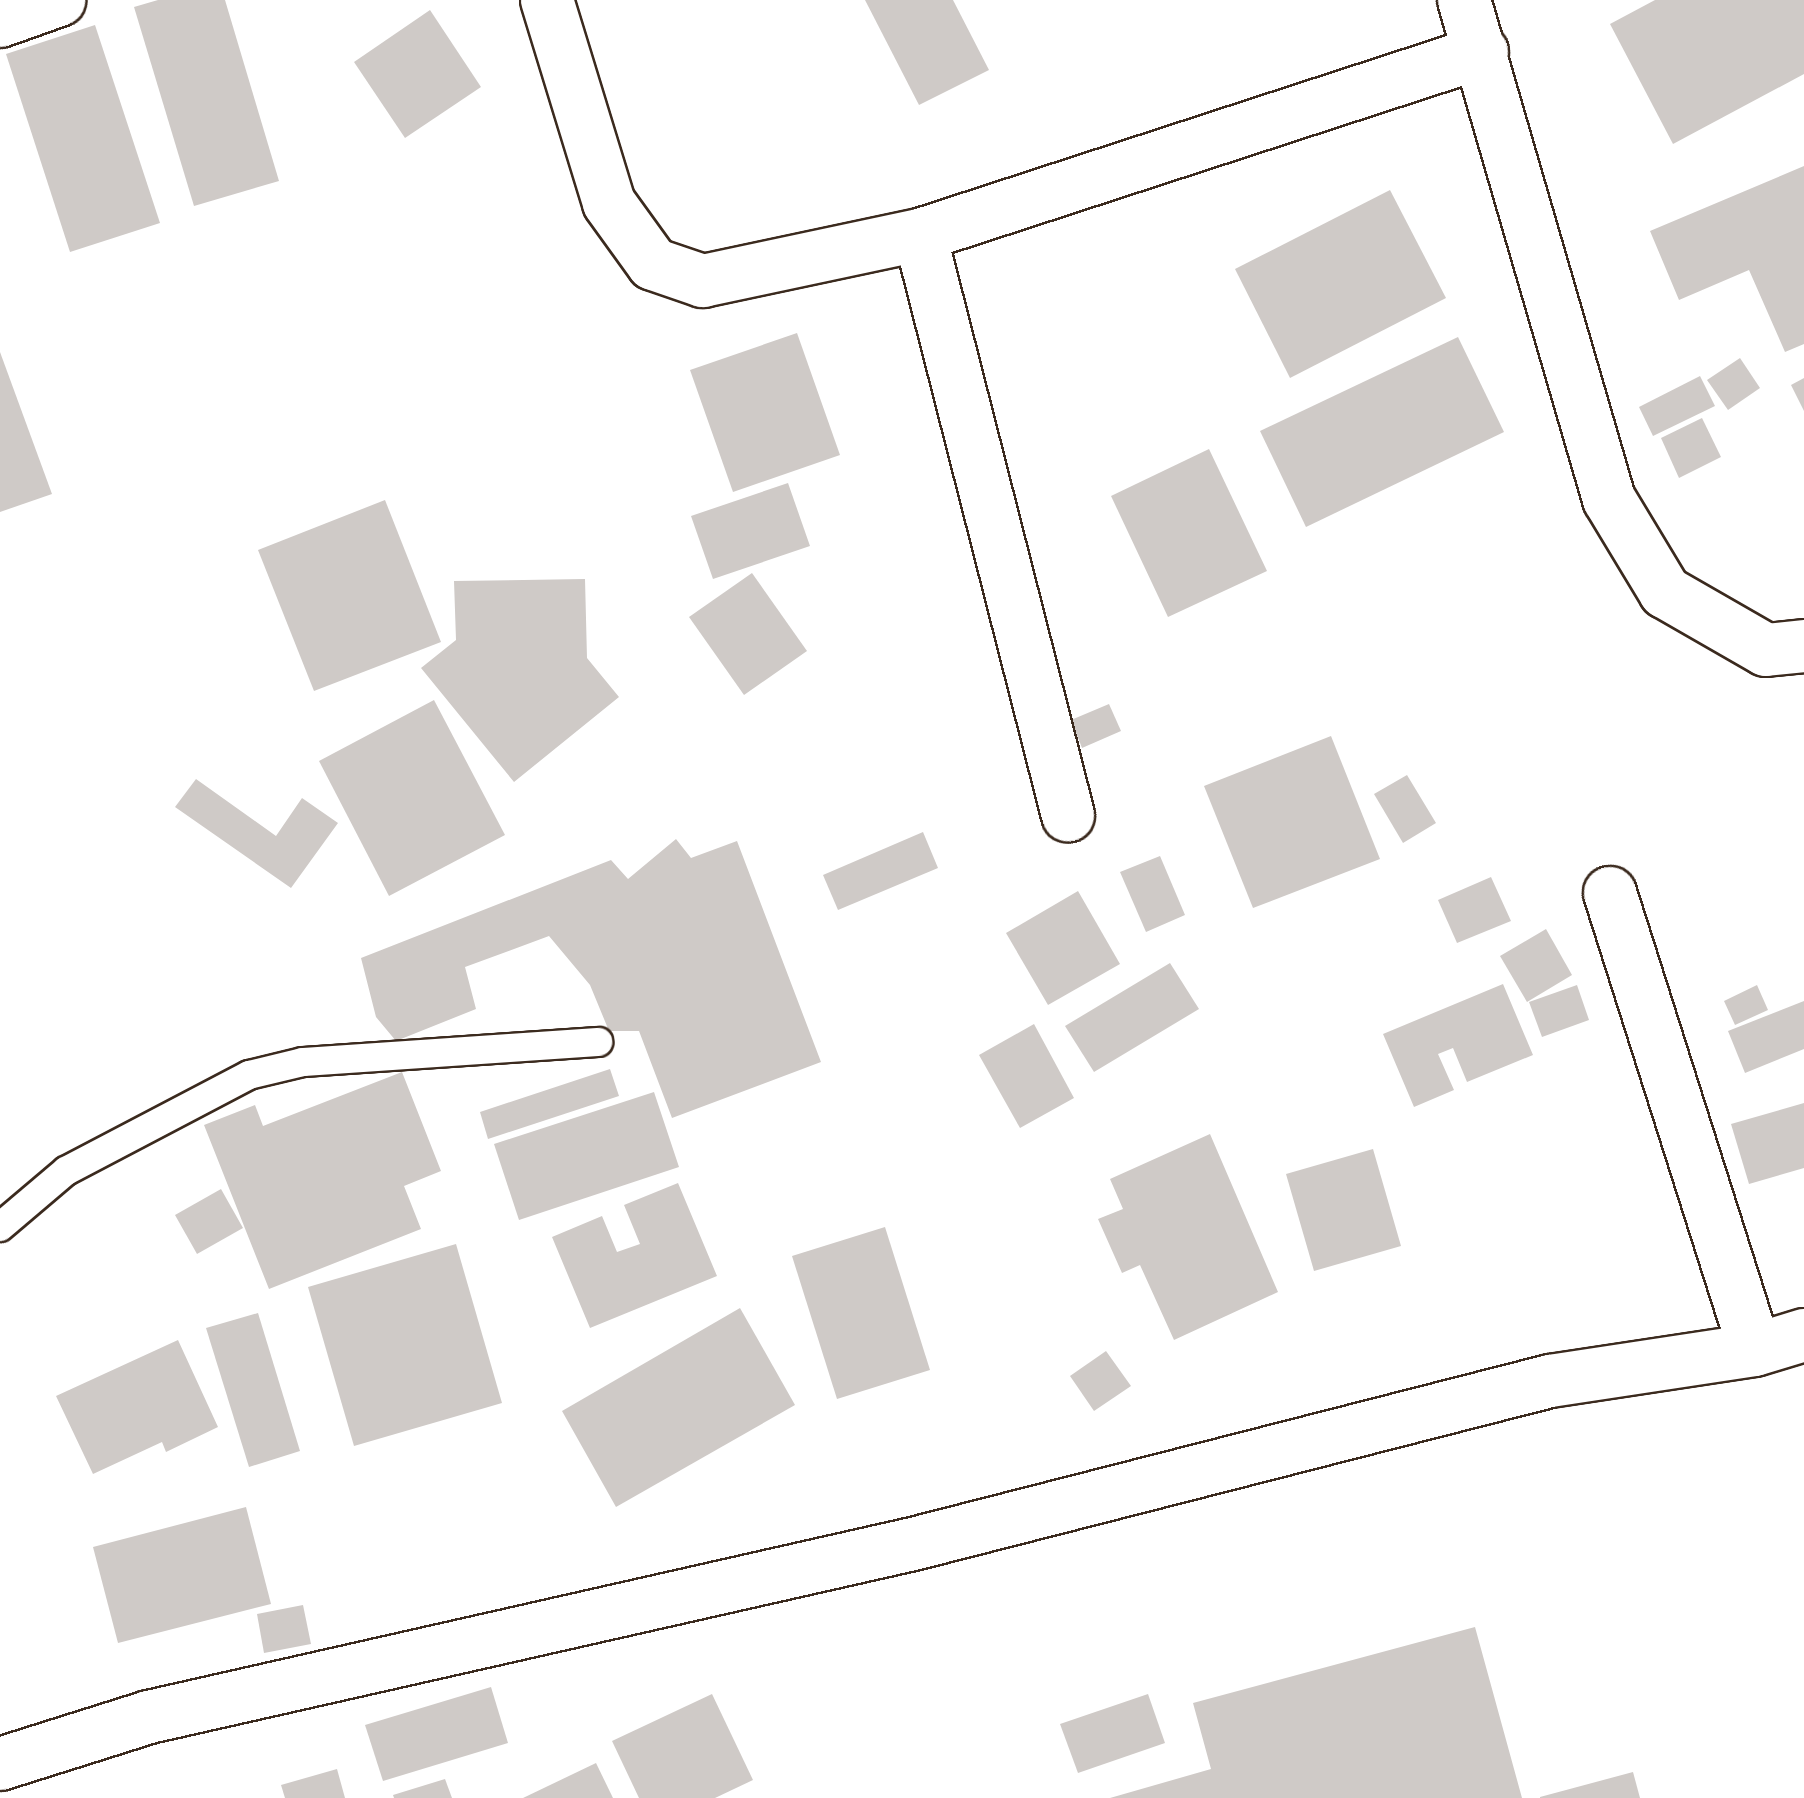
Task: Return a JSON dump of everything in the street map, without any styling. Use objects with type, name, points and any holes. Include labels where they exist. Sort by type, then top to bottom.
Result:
[{"type":"street","points":[[0,21],[60,0]]},
{"type":"street","points":[[548,0],[609,202],[653,264],[703,281],[920,235],[1482,52]]},
{"type":"street","points":[[1464,0],[1609,499],[1665,592],[1766,650],[1804,646]]},
{"type":"street","points":[[920,235],[1068,815]]},
{"type":"street","points":[[1610,893],[1755,1350]]},
{"type":"street","points":[[0,1764],[149,1717],[913,1544],[1550,1380],[1755,1350],[1804,1335]]},
{"type":"lane","points":[[0,1227],[66,1171],[249,1075],[303,1062],[598,1042]]},
{"type":"building","points":[[158,0],[225,0],[279,181],[194,206],[134,7]]},
{"type":"building","points":[[865,0],[953,0],[989,70],[919,105]]},
{"type":"building","points":[[1655,0],[1804,0],[1804,74],[1673,144],[1610,24]]},
{"type":"building","points":[[430,10],[481,87],[405,138],[354,62]]},
{"type":"building","points":[[95,25],[160,223],[70,252],[6,54]]},
{"type":"building","points":[[1804,166],[1804,344],[1785,352],[1749,270],[1679,300],[1650,231]]},
{"type":"building","points":[[1390,190],[1446,298],[1290,378],[1235,269]]},
{"type":"building","points":[[797,333],[840,455],[733,492],[690,370]]},
{"type":"building","points":[[1458,337],[1504,432],[1306,527],[1260,431]]},
{"type":"building","points":[[0,352],[52,494],[0,512]]},
{"type":"building","points":[[1740,358],[1760,388],[1728,410],[1707,380]]},
{"type":"building","points":[[1700,376],[1715,406],[1653,436],[1639,407]]},
{"type":"building","points":[[1804,378],[1804,411],[1791,385]]},
{"type":"building","points":[[1702,418],[1721,457],[1679,478],[1661,438]]},
{"type":"building","points":[[1209,449],[1267,571],[1168,617],[1111,496]]},
{"type":"building","points":[[788,483],[810,546],[713,579],[691,516]]},
{"type":"building","points":[[385,500],[441,642],[314,691],[258,550]]},
{"type":"building","points":[[752,573],[807,651],[744,695],[689,617]]},
{"type":"building","points":[[585,579],[587,658],[619,697],[514,782],[421,668],[456,640],[454,581]]},
{"type":"building","points":[[434,700],[505,835],[389,896],[319,761]]},
{"type":"building","points":[[1109,704],[1121,731],[1082,748],[1071,720]]},
{"type":"building","points":[[1331,736],[1380,859],[1253,908],[1204,786]]},
{"type":"building","points":[[1407,775],[1436,823],[1403,843],[1374,794]]},
{"type":"building","points":[[196,779],[276,836],[302,798],[338,823],[291,888],[175,807]]},
{"type":"building","points":[[923,832],[938,868],[838,910],[823,875]]},
{"type":"building","points":[[676,839],[691,858],[737,841],[821,1062],[672,1118],[639,1031],[609,1031],[590,985],[549,936],[465,967],[476,1009],[396,1041],[376,1017],[361,958],[611,860],[628,879]]},
{"type":"building","points":[[1160,856],[1185,915],[1146,932],[1120,872]]},
{"type":"building","points":[[1491,877],[1511,921],[1457,943],[1438,900]]},
{"type":"building","points":[[1078,891],[1120,964],[1048,1005],[1006,933]]},
{"type":"building","points":[[1546,929],[1572,975],[1527,1002],[1500,956]]},
{"type":"building","points":[[1170,963],[1199,1009],[1094,1072],[1065,1026]]},
{"type":"building","points":[[1503,984],[1533,1055],[1467,1082],[1453,1048],[1438,1054],[1454,1090],[1414,1107],[1383,1034]]},
{"type":"building","points":[[1577,985],[1589,1020],[1542,1037],[1529,1002]]},
{"type":"building","points":[[1757,985],[1768,1010],[1735,1025],[1724,1001]]},
{"type":"building","points":[[1804,1001],[1804,1049],[1745,1073],[1728,1031]]},
{"type":"building","points":[[1034,1024],[1074,1098],[1020,1128],[979,1055]]},
{"type":"building","points":[[610,1069],[619,1096],[488,1139],[480,1112]]},
{"type":"building","points":[[402,1072],[441,1171],[404,1186],[421,1229],[269,1289],[204,1125],[255,1105],[263,1126]]},
{"type":"building","points":[[654,1092],[679,1167],[519,1220],[494,1144]]},
{"type":"building","points":[[1804,1103],[1804,1168],[1749,1184],[1731,1124]]},
{"type":"building","points":[[1210,1134],[1278,1292],[1174,1340],[1140,1265],[1122,1273],[1098,1219],[1123,1209],[1110,1179]]},
{"type":"building","points":[[1373,1149],[1401,1246],[1314,1271],[1286,1174]]},
{"type":"building","points":[[678,1183],[717,1276],[590,1328],[552,1237],[602,1216],[617,1252],[640,1244],[624,1205]]},
{"type":"building","points":[[221,1189],[243,1228],[197,1254],[175,1215]]},
{"type":"building","points":[[885,1227],[930,1370],[837,1399],[792,1256]]},
{"type":"building","points":[[456,1244],[502,1403],[354,1446],[308,1287]]},
{"type":"building","points":[[740,1308],[795,1405],[616,1507],[562,1411]]},
{"type":"building","points":[[258,1313],[300,1451],[249,1467],[206,1328]]},
{"type":"building","points":[[178,1340],[218,1427],[166,1452],[162,1442],[93,1474],[56,1396]]},
{"type":"building","points":[[1106,1351],[1131,1386],[1094,1411],[1070,1376]]},
{"type":"building","points":[[246,1507],[271,1604],[118,1643],[93,1547]]},
{"type":"building","points":[[303,1605],[311,1644],[264,1653],[257,1614]]},
{"type":"building","points":[[1475,1627],[1522,1798],[1110,1798],[1211,1769],[1193,1703]]},
{"type":"building","points":[[491,1687],[508,1743],[383,1781],[365,1725]]},
{"type":"building","points":[[712,1694],[753,1780],[715,1798],[639,1798],[612,1741]]},
{"type":"building","points":[[1148,1694],[1165,1743],[1078,1773],[1060,1724]]},
{"type":"building","points":[[596,1763],[613,1798],[523,1798]]},
{"type":"building","points":[[337,1769],[345,1798],[285,1798],[281,1785]]},
{"type":"building","points":[[1633,1772],[1640,1798],[1540,1798],[1540,1797]]},
{"type":"building","points":[[445,1779],[452,1798],[394,1798],[393,1795]]}]
